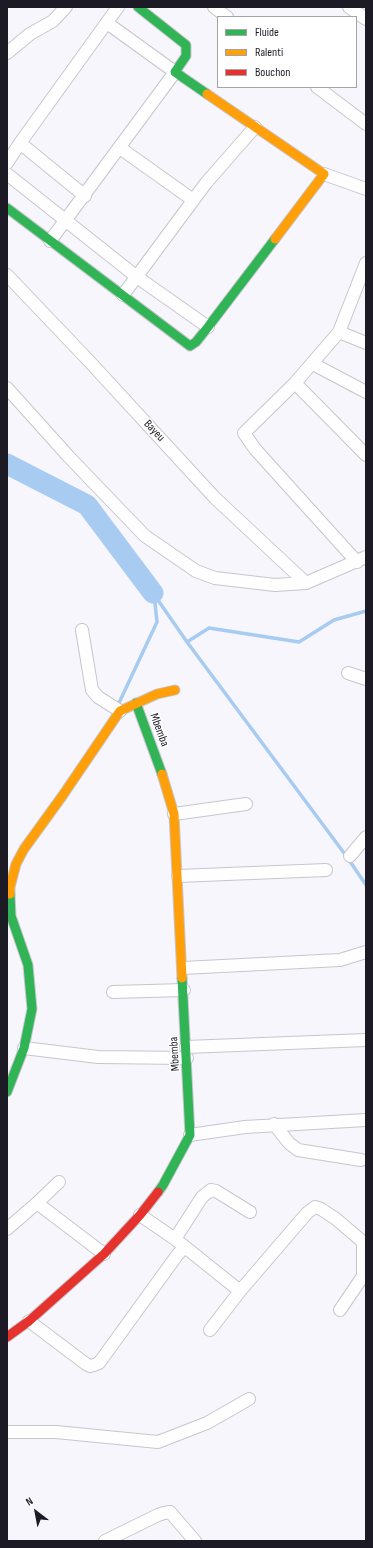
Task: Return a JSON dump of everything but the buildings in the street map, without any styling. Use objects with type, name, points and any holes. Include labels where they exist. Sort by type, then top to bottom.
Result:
[{"type":"street","points":[[7,53],[30,34],[53,21],[66,7]]},
{"type":"street","points":[[7,163],[118,7]]},
{"type":"street","points":[[50,241],[120,148],[186,56],[186,45],[138,7]]},
{"type":"street","points":[[214,7],[226,16]]},
{"type":"street","points":[[349,7],[366,19]]},
{"type":"street","points":[[107,23],[175,72],[324,174],[366,189]]},
{"type":"street","points":[[318,88],[366,124]]},
{"type":"street","points":[[123,295],[206,183],[255,127]]},
{"type":"street","points":[[20,143],[84,196]]},
{"type":"street","points":[[120,148],[194,200]]},
{"type":"street","points":[[7,174],[137,277],[208,327]]},
{"type":"street","points":[[7,208],[190,346],[196,342],[208,327],[324,174]]},
{"type":"street","points":[[7,388],[69,457],[145,536],[196,572],[215,578],[275,585],[306,583],[362,560],[255,449],[244,435],[244,431],[295,383],[313,364],[339,332],[366,263]]},
{"type":"street","name":"Bayeu","points":[[7,275],[89,361],[215,498],[306,583]]},
{"type":"street","points":[[339,332],[366,343]]},
{"type":"street","points":[[313,364],[366,392]]},
{"type":"street","points":[[295,383],[366,455]]},
{"type":"street","points":[[82,630],[92,690],[98,698],[120,711]]},
{"type":"street","points":[[348,673],[366,679]]},
{"type":"street","points":[[7,1092],[24,1048],[32,1009],[28,965],[9,919],[10,887],[14,869],[24,849],[120,711],[157,694],[175,690]]},
{"type":"street","name":"Mbemba","points":[[136,703],[160,767],[174,814],[183,968],[190,1135]]},
{"type":"street","points":[[174,814],[246,804]]},
{"type":"street","points":[[350,856],[366,837]]},
{"type":"street","points":[[178,876],[326,870]]},
{"type":"street","points":[[183,968],[340,960],[366,952]]},
{"type":"street","points":[[113,992],[184,990]]},
{"type":"street","points":[[24,1048],[98,1057],[187,1053],[366,1040]]},
{"type":"street","points":[[7,1337],[29,1321],[104,1254],[140,1214],[163,1185],[190,1135],[274,1124],[366,1120]]},
{"type":"street","points":[[274,1124],[289,1143],[298,1150],[361,1160]]},
{"type":"street","points":[[7,1229],[59,1182]]},
{"type":"street","points":[[175,1239],[202,1198],[211,1190],[216,1191],[250,1212]]},
{"type":"street","points":[[37,1203],[104,1254]]},
{"type":"street","points":[[210,1330],[240,1291],[307,1213],[315,1207],[336,1219],[358,1236],[363,1242],[363,1276],[340,1310]]},
{"type":"street","points":[[140,1214],[175,1239],[240,1291]]},
{"type":"street","points":[[29,1321],[86,1364],[90,1366],[99,1363],[178,1254],[185,1247]]},
{"type":"street","points":[[7,1432],[56,1432],[158,1442],[207,1423],[250,1399]]},
{"type":"street","points":[[105,1541],[164,1512],[170,1512],[195,1541]]},
{"type":"waterway","points":[[7,464],[87,505],[153,593]]},
{"type":"waterway","points":[[153,593],[187,642],[347,857],[366,885]]},
{"type":"waterway","points":[[118,705],[157,622],[154,594]]},
{"type":"waterway","points":[[187,642],[209,628],[299,642],[334,620],[366,611]]},
{"type":"traffic: fast","points":[[138,7],[186,45],[186,56],[175,72],[207,94]]},
{"type":"traffic: fast","points":[[7,208],[190,346],[196,342],[208,327],[275,239]]},
{"type":"traffic: fast","points":[[136,703],[162,774]]},
{"type":"traffic: fast","points":[[7,1092],[24,1048],[32,1009],[28,965],[11,916],[10,894]]},
{"type":"traffic: fast","points":[[158,1192],[190,1135],[182,978]]},
{"type":"traffic: slow","points":[[207,94],[324,174],[275,239]]},
{"type":"traffic: slow","points":[[10,894],[10,887],[16,864],[24,849],[120,711],[157,694],[175,690]]},
{"type":"traffic: slow","points":[[162,774],[174,814],[182,978]]},
{"type":"traffic: jam","points":[[7,1337],[29,1321],[104,1254],[140,1215],[158,1192]]}]
